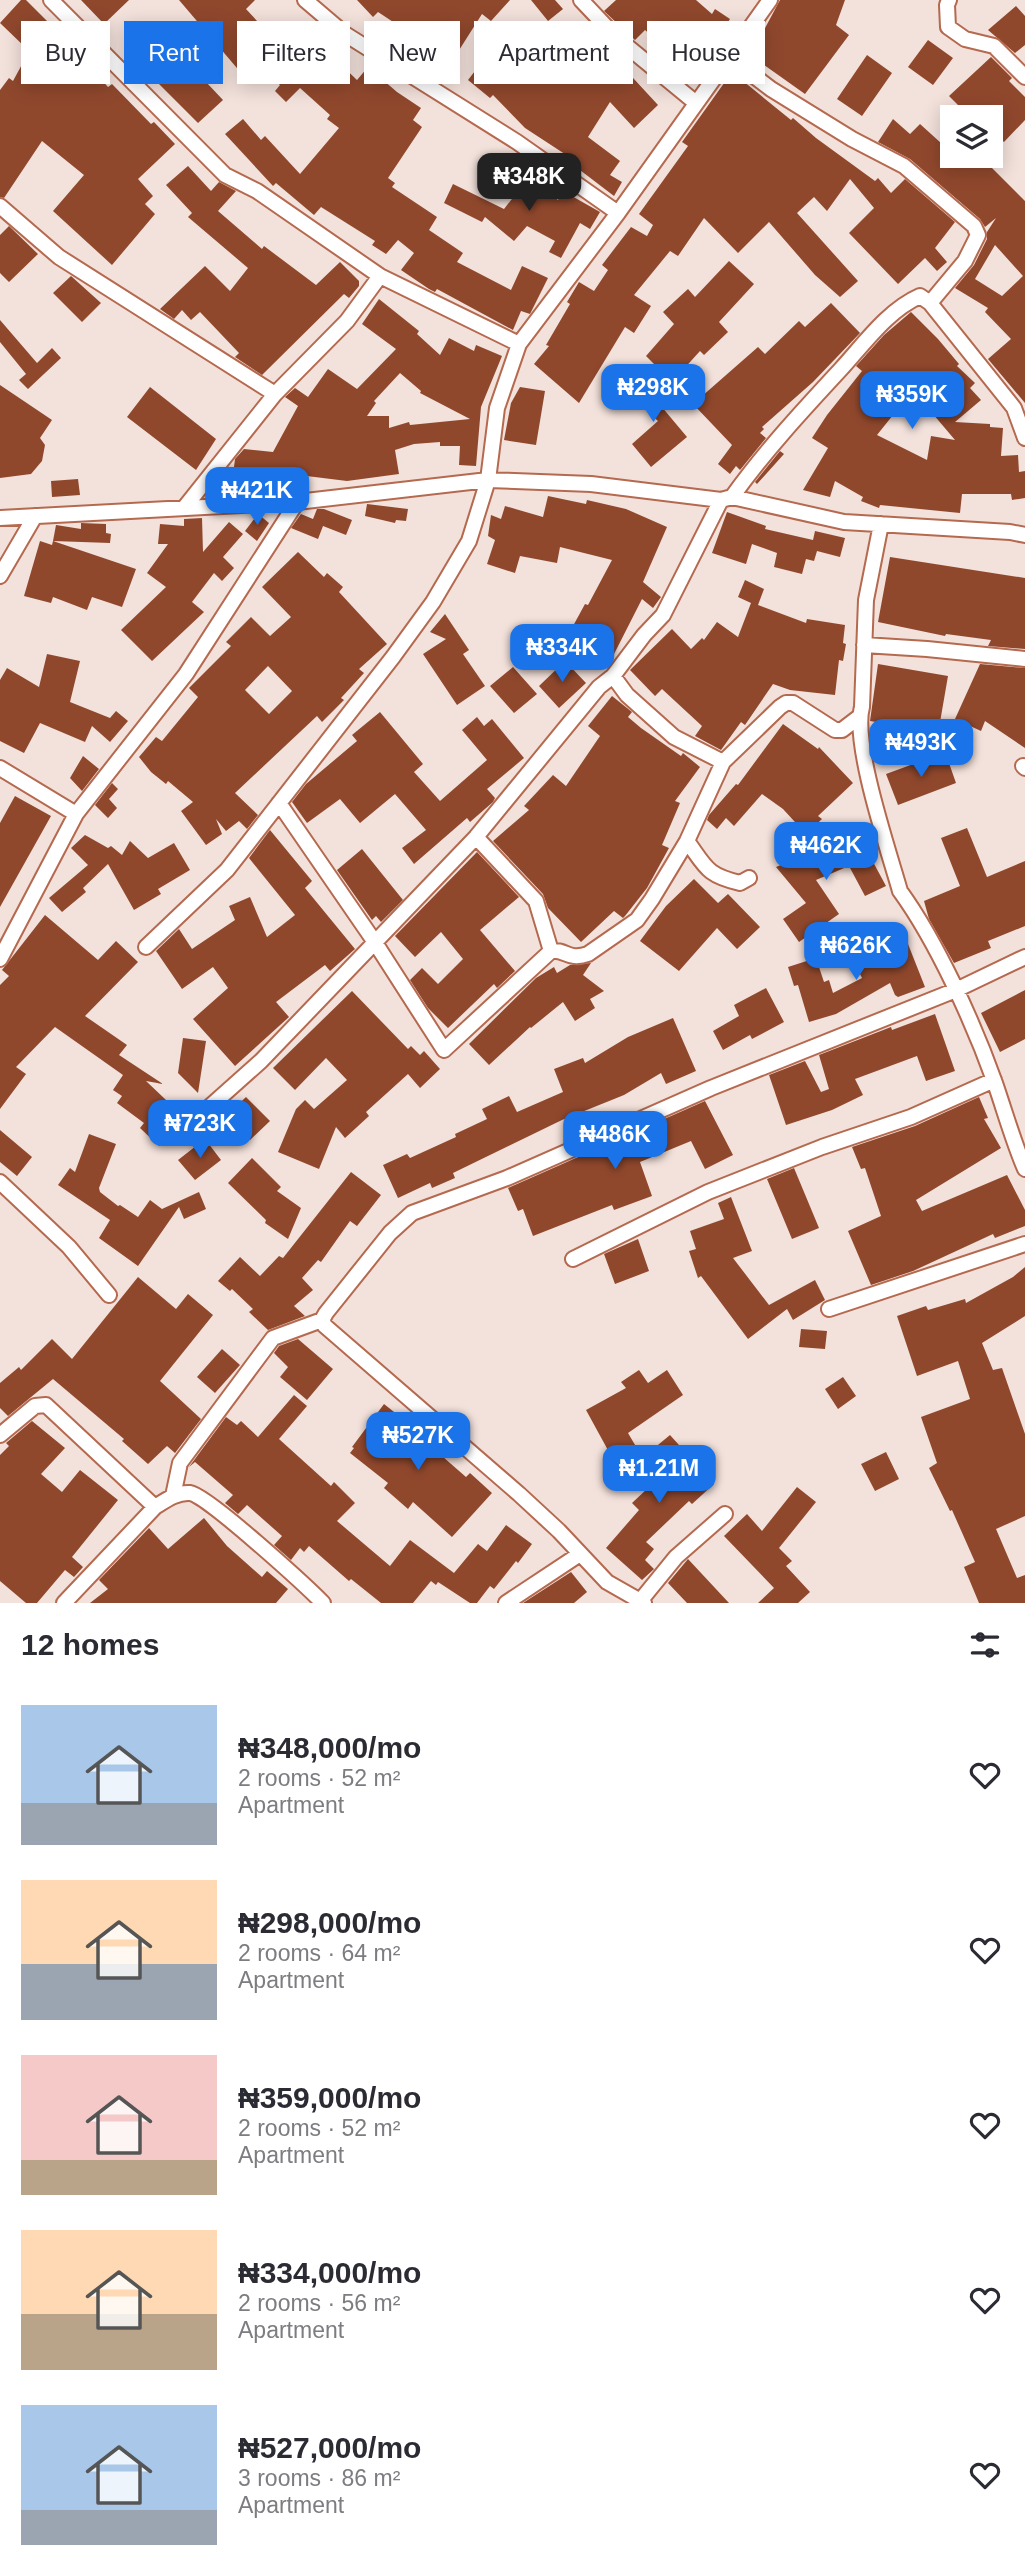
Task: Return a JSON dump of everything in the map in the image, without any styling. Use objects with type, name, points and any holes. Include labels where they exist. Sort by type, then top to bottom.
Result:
[{"type":"street","points":[[51,0],[225,175],[257,191],[380,276],[519,344]]},
{"type":"street","points":[[305,0],[345,34],[517,142],[618,214]]},
{"type":"street","points":[[581,0],[617,38],[696,103]]},
{"type":"street","points":[[755,21],[770,0]]},
{"type":"street","points":[[949,0],[948,27],[965,38],[994,46],[1025,77]]},
{"type":"street","points":[[146,947],[227,870],[393,657],[433,601],[470,541],[488,480],[497,408],[519,344],[618,214],[710,84]]},
{"type":"street","points":[[764,84],[841,132],[904,166],[974,226],[978,235],[965,261],[930,303]]},
{"type":"street","points":[[0,206],[59,257],[275,394]]},
{"type":"street","points":[[184,508],[275,394],[347,321],[380,276]]},
{"type":"street","points":[[196,1119],[261,1060],[476,837],[599,687],[613,676],[663,615],[727,498],[888,318],[920,296],[930,303],[1014,408],[1025,438]]},
{"type":"street","points":[[0,518],[297,502],[488,480],[591,484],[727,498],[844,522],[1025,535]]},
{"type":"street","points":[[0,960],[76,814],[186,674],[297,502]]},
{"type":"street","points":[[0,576],[35,516]]},
{"type":"street","points":[[881,524],[866,600],[862,707],[859,716],[866,766],[900,891],[912,907],[956,990],[994,1080],[1023,1161]]},
{"type":"street","points":[[864,645],[1025,659]]},
{"type":"street","points":[[613,676],[627,695],[674,737],[723,762]]},
{"type":"street","points":[[279,803],[374,941],[444,1050],[551,951],[558,950],[568,957],[588,954],[637,920],[687,841],[723,762],[786,703],[793,703],[835,730],[842,730],[859,716]]},
{"type":"street","points":[[0,768],[76,814]]},
{"type":"street","points":[[476,837],[536,901],[551,951]]},
{"type":"street","points":[[687,841],[707,869],[718,878],[740,883],[749,878]]},
{"type":"street","points":[[173,1496],[180,1463],[273,1338],[322,1320],[390,1233],[412,1213],[507,1178],[711,1088],[956,990],[1025,957]]},
{"type":"street","points":[[573,1259],[708,1192],[822,1147],[911,1117],[994,1080]]},
{"type":"street","points":[[0,1182],[69,1247],[109,1295]]},
{"type":"street","points":[[829,1309],[1025,1244]]},
{"type":"street","points":[[322,1320],[325,1326],[519,1494],[607,1582],[642,1602],[676,1557],[726,1514]]},
{"type":"street","points":[[0,1435],[34,1406],[46,1405],[155,1507]]},
{"type":"street","points":[[64,1603],[155,1507],[173,1496],[189,1493],[202,1497],[323,1603]]},
{"type":"street","points":[[506,1603],[580,1554]]},
{"type":"building","points":[[21,0],[26,0],[47,21],[21,21],[21,43],[0,23]]},
{"type":"building","points":[[81,0],[129,0],[107,21],[101,21]]},
{"type":"building","points":[[179,0],[255,0],[246,9],[257,21],[237,21],[237,68],[223,52],[223,21],[197,21]]},
{"type":"building","points":[[357,0],[510,0],[491,21],[482,14],[478,21],[474,21],[474,27],[460,49],[460,21],[392,21],[378,12],[373,17]]},
{"type":"building","points":[[531,0],[555,0],[563,9],[548,21]]},
{"type":"building","points":[[616,0],[696,0],[712,14],[715,9],[730,19],[647,21],[647,32],[645,30],[635,40],[633,21],[615,21],[604,11]]},
{"type":"building","points":[[780,0],[845,0],[836,25],[849,35],[805,94],[765,66],[765,28]]},
{"type":"building","points":[[1016,6],[1025,16],[1025,45],[1015,53],[988,30]]},
{"type":"building","points":[[928,40],[953,58],[933,85],[908,67]]},
{"type":"building","points":[[867,55],[892,73],[862,116],[837,99]]},
{"type":"building","points":[[991,57],[1012,78],[1009,81],[1025,97],[1025,120],[1004,142],[1003,105],[958,105],[949,96]]},
{"type":"building","points":[[21,66],[21,84],[105,84],[108,87],[112,84],[175,144],[138,179],[153,196],[145,204],[155,214],[112,265],[53,211],[84,175],[42,141],[4,198],[0,197],[0,90],[9,78],[13,81]]},
{"type":"building","points":[[364,72],[364,84],[388,84],[421,108],[413,120],[422,127],[388,178],[395,183],[392,187],[437,217],[429,230],[463,253],[457,262],[511,290],[522,266],[548,278],[530,314],[521,311],[513,330],[437,289],[435,292],[401,270],[414,253],[398,240],[386,254],[372,245],[375,241],[321,207],[314,215],[276,183],[273,186],[225,134],[243,119],[261,140],[265,136],[300,174],[339,128],[327,119],[330,115],[300,88],[286,102],[275,91],[280,85],[350,84],[350,73],[357,80]]},
{"type":"building","points":[[474,72],[474,84],[633,84],[633,78],[658,105],[634,128],[610,102],[588,137],[620,161],[610,175],[622,182],[614,196],[572,164],[574,160],[525,128],[493,95],[490,98],[468,80]]},
{"type":"building","points":[[159,84],[208,84],[223,100],[198,123]]},
{"type":"building","points":[[723,84],[747,84],[875,181],[878,178],[891,193],[905,179],[955,222],[935,248],[947,262],[937,271],[925,258],[898,284],[849,233],[874,208],[850,179],[827,211],[814,197],[797,213],[858,281],[840,297],[815,275],[769,222],[738,253],[704,218],[678,256],[670,251],[634,295],[651,306],[634,333],[625,327],[579,403],[534,364],[549,346],[546,345],[570,304],[567,302],[579,282],[594,291],[608,270],[602,265],[631,227],[647,236],[653,225],[639,214],[688,146],[682,142]]},
{"type":"building","points":[[893,119],[910,134],[920,124],[940,142],[940,168],[992,168],[1025,201],[1025,403],[988,359],[1011,339],[985,312],[988,308],[955,288],[974,265],[987,239],[987,232],[996,218],[985,227],[980,219],[910,159],[878,142]],"holes":[[[995,245],[1023,276],[1002,296],[975,279]]]},
{"type":"building","points":[[188,166],[211,191],[219,182],[236,191],[218,211],[262,249],[264,246],[316,285],[340,262],[359,281],[359,286],[349,298],[344,294],[262,375],[235,357],[239,353],[200,312],[191,320],[182,310],[174,319],[160,309],[205,266],[230,291],[248,268],[188,217],[192,213],[166,185]]},
{"type":"building","points":[[529,177],[558,200],[563,191],[600,212],[590,229],[580,223],[561,258],[549,252],[555,241],[527,226],[514,241],[485,217],[482,222],[444,203],[453,184],[504,209]]},
{"type":"building","points":[[9,226],[38,254],[9,282],[0,273],[0,235]]},
{"type":"building","points":[[729,261],[754,284],[719,322],[728,332],[704,355],[700,351],[672,382],[646,356],[674,324],[663,312],[688,289],[695,297]]},
{"type":"building","points":[[71,276],[101,303],[82,322],[53,293]]},
{"type":"building","points":[[379,299],[419,331],[417,334],[440,355],[449,338],[474,351],[476,345],[502,356],[481,407],[476,466],[459,465],[460,446],[440,446],[440,442],[414,444],[395,450],[399,474],[347,481],[234,467],[235,459],[244,449],[273,452],[298,406],[285,397],[295,388],[308,397],[328,369],[357,389],[396,349],[362,324]],"holes":[[[400,373],[421,391],[420,393],[470,419],[410,425],[409,422],[389,428],[389,416],[367,416],[376,403],[374,401]]]},
{"type":"building","points":[[831,303],[860,333],[813,382],[762,427],[764,429],[760,433],[766,438],[740,470],[736,466],[730,474],[718,464],[732,445],[693,404],[758,347],[765,354],[799,321],[805,327]]},
{"type":"building","points":[[911,312],[938,339],[959,364],[957,366],[975,383],[970,388],[981,400],[955,422],[990,424],[990,427],[1003,428],[1001,456],[1018,455],[1019,472],[1025,471],[1025,498],[1012,500],[1011,494],[962,494],[960,513],[880,505],[879,508],[861,501],[863,497],[835,481],[830,497],[803,490],[828,448],[812,438],[862,371],[856,366],[884,335]],"holes":[[[916,394],[955,440],[931,436],[927,460],[877,435],[909,395],[911,398]]]},
{"type":"building","points":[[0,320],[37,363],[52,348],[61,358],[28,389],[19,380],[26,374],[0,342]]},
{"type":"building","points":[[629,375],[635,375],[687,437],[651,467],[632,444],[658,421],[619,386]]},
{"type":"building","points":[[0,385],[52,420],[40,438],[45,445],[42,461],[31,474],[0,478]]},
{"type":"building","points":[[150,387],[216,439],[196,470],[127,417]]},
{"type":"building","points":[[520,387],[545,391],[536,445],[504,440],[511,403]]},
{"type":"building","points":[[780,451],[784,454],[757,484],[755,482]]},
{"type":"building","points":[[78,479],[80,495],[52,497],[51,481]]},
{"type":"building","points":[[548,496],[586,504],[587,500],[626,509],[667,527],[643,582],[661,597],[653,608],[642,599],[612,658],[586,645],[591,636],[573,626],[585,604],[588,605],[612,560],[560,547],[557,563],[520,556],[515,573],[487,564],[495,540],[488,536],[491,515],[501,519],[505,506],[543,517]]},
{"type":"building","points":[[367,504],[408,509],[406,521],[396,520],[395,523],[365,516]]},
{"type":"building","points":[[317,509],[352,520],[346,535],[323,526],[318,539],[291,528],[301,514],[313,519]]},
{"type":"building","points":[[727,512],[766,526],[765,529],[813,540],[815,531],[845,538],[840,557],[817,551],[814,561],[806,559],[802,574],[774,567],[777,553],[752,544],[746,564],[712,553]]},
{"type":"building","points":[[258,514],[269,523],[257,541],[245,531]]},
{"type":"building","points":[[202,518],[203,552],[229,522],[243,534],[223,557],[234,568],[222,581],[214,573],[192,602],[204,612],[152,661],[121,630],[166,587],[147,573],[168,544],[158,544],[160,524],[184,526],[184,519]]},
{"type":"building","points":[[81,523],[106,524],[106,533],[111,534],[110,543],[53,541],[56,525],[81,529]]},
{"type":"building","points":[[40,541],[52,545],[53,541],[136,569],[122,607],[92,597],[87,610],[53,597],[51,603],[24,596]]},
{"type":"building","points":[[298,552],[324,577],[327,573],[343,587],[339,592],[387,644],[359,669],[364,673],[341,698],[344,700],[322,722],[317,716],[235,793],[258,815],[247,829],[239,821],[226,831],[216,819],[222,834],[206,845],[181,811],[193,802],[168,781],[166,784],[151,772],[139,757],[156,737],[162,741],[198,697],[189,688],[231,646],[226,642],[251,617],[270,636],[291,617],[262,587]],"holes":[[[268,666],[292,691],[269,714],[245,690]]]},
{"type":"building","points":[[890,557],[1025,578],[1025,649],[988,646],[991,640],[945,636],[878,622]]},
{"type":"building","points":[[745,580],[764,589],[758,605],[806,623],[807,619],[845,625],[843,643],[846,644],[843,661],[839,660],[835,695],[790,690],[773,684],[745,725],[741,722],[721,750],[695,736],[702,726],[662,689],[655,696],[630,670],[672,629],[691,649],[702,638],[704,640],[717,622],[738,637],[751,603],[738,597]]},
{"type":"building","points":[[445,614],[469,650],[463,654],[485,686],[457,705],[423,654],[446,639],[430,632]]},
{"type":"building","points":[[47,654],[80,661],[70,702],[110,718],[116,711],[128,721],[110,742],[92,726],[85,742],[40,723],[24,753],[0,741],[0,680],[7,668],[39,687]]},
{"type":"building","points":[[565,661],[586,683],[559,708],[539,686]]},
{"type":"building","points":[[878,664],[948,676],[939,728],[870,721]]},
{"type":"building","points":[[980,664],[1025,668],[1025,748],[985,721],[981,731],[955,719]]},
{"type":"building","points":[[513,667],[537,694],[514,713],[490,686]]},
{"type":"building","points":[[612,696],[632,712],[628,717],[641,728],[681,756],[683,753],[700,767],[675,801],[680,803],[662,845],[669,848],[647,888],[623,918],[614,911],[581,942],[548,908],[543,894],[493,841],[529,810],[524,806],[553,775],[566,786],[600,736],[588,726]]},
{"type":"building","points":[[380,712],[423,764],[414,772],[440,801],[487,760],[462,730],[477,717],[484,726],[492,719],[524,758],[487,789],[495,798],[493,802],[470,822],[467,818],[414,864],[402,848],[426,830],[395,794],[360,823],[340,799],[307,823],[292,802],[306,784],[357,741],[352,735]]},
{"type":"building","points":[[783,724],[818,749],[819,747],[853,783],[818,816],[822,819],[806,834],[783,809],[762,794],[734,826],[726,818],[717,829],[707,820],[709,815],[736,784],[738,785]]},
{"type":"building","points":[[943,746],[956,783],[898,805],[886,774],[927,759],[936,761]]},
{"type":"building","points":[[83,756],[99,769],[82,791],[70,778]]},
{"type":"building","points":[[112,783],[118,789],[109,799],[117,808],[108,818],[95,805]]},
{"type":"building","points":[[15,796],[51,816],[0,907],[0,823]]},
{"type":"building","points":[[967,828],[987,877],[1025,861],[1025,926],[988,941],[991,948],[954,963],[929,919],[924,901],[960,886],[941,838]]},
{"type":"building","points":[[270,830],[312,881],[305,888],[355,949],[330,971],[325,965],[276,1002],[289,1017],[235,1066],[193,1019],[228,988],[213,967],[182,989],[156,951],[179,929],[192,949],[235,920],[229,906],[250,897],[267,937],[295,915],[249,858]]},
{"type":"building","points":[[858,833],[870,862],[872,860],[886,886],[865,896],[849,866],[816,880],[839,914],[799,942],[783,919],[806,903],[776,867]]},
{"type":"building","points":[[85,835],[108,848],[111,846],[122,855],[130,841],[148,858],[174,843],[190,870],[158,889],[161,894],[134,910],[108,864],[83,888],[86,892],[62,912],[49,898],[88,865],[71,848]]},
{"type":"building","points":[[362,849],[403,900],[381,922],[376,916],[372,920],[337,870]]},
{"type":"building","points":[[477,852],[519,897],[480,930],[515,971],[497,988],[494,984],[448,1028],[428,1008],[410,980],[422,968],[438,984],[463,959],[441,932],[415,957],[395,936]]},
{"type":"building","points":[[694,879],[718,903],[728,894],[760,927],[737,949],[717,928],[679,971],[640,941],[666,906]]},
{"type":"building","points":[[45,915],[98,960],[116,941],[138,962],[85,1016],[127,1045],[119,1055],[163,1084],[146,1081],[185,1118],[159,1146],[140,1128],[144,1123],[117,1103],[122,1096],[113,1090],[123,1075],[55,1027],[16,1067],[26,1074],[0,1109],[0,985],[9,976],[2,970]]},
{"type":"building","points":[[908,944],[925,987],[898,997],[890,983],[836,1014],[809,1022],[798,985],[794,986],[788,967],[816,958],[824,982],[829,980],[833,993],[862,978],[852,958],[868,950],[872,958]]},
{"type":"building","points":[[591,963],[583,975],[604,991],[590,999],[595,1008],[575,1021],[563,1002],[530,1027],[489,1065],[469,1044],[536,978],[554,967],[557,973],[570,965]]},
{"type":"building","points":[[766,988],[784,1022],[752,1039],[750,1035],[723,1050],[713,1031],[739,1016],[734,1005]]},
{"type":"building","points":[[1025,990],[1025,1039],[1000,1052],[981,1013]]},
{"type":"building","points":[[352,991],[408,1049],[411,1046],[420,1055],[424,1051],[440,1069],[420,1088],[408,1074],[366,1112],[369,1116],[345,1138],[336,1127],[319,1169],[278,1152],[296,1109],[305,1100],[314,1109],[347,1080],[326,1058],[295,1090],[273,1068]]},
{"type":"building","points":[[935,1014],[955,1071],[926,1081],[917,1056],[855,1079],[863,1095],[832,1110],[786,1125],[769,1075],[805,1061],[821,1092],[829,1089],[819,1055],[891,1027],[892,1030]]},
{"type":"building","points":[[673,1018],[696,1071],[666,1084],[661,1073],[624,1095],[562,1120],[453,1173],[455,1178],[432,1188],[430,1183],[398,1198],[383,1165],[407,1154],[410,1158],[456,1137],[455,1134],[487,1119],[482,1109],[509,1096],[517,1112],[563,1092],[554,1069],[583,1058],[585,1063],[628,1037]]},
{"type":"building","points":[[183,1038],[206,1041],[198,1093],[178,1073]]},
{"type":"building","points":[[246,1097],[270,1121],[250,1140],[238,1134],[223,1119]]},
{"type":"building","points":[[979,1097],[988,1118],[984,1119],[1001,1148],[916,1200],[922,1211],[1007,1175],[1025,1210],[1025,1226],[995,1238],[993,1234],[913,1271],[871,1285],[848,1231],[881,1216],[865,1168],[861,1169],[852,1147],[915,1126]]},
{"type":"building","points":[[705,1101],[733,1155],[705,1169],[691,1141],[640,1162],[652,1196],[614,1210],[612,1205],[533,1236],[523,1209],[518,1211],[508,1188]]},
{"type":"building","points":[[0,1130],[32,1157],[17,1176],[0,1162]]},
{"type":"building","points":[[89,1134],[116,1144],[99,1188],[100,1192],[118,1206],[138,1217],[150,1200],[162,1209],[199,1192],[206,1209],[184,1219],[179,1207],[138,1266],[99,1238],[110,1220],[58,1185],[70,1168],[75,1172]]},
{"type":"building","points":[[205,1139],[221,1160],[195,1180],[178,1160]]},
{"type":"building","points":[[252,1158],[281,1187],[277,1191],[301,1208],[288,1239],[265,1223],[266,1220],[228,1183]]},
{"type":"building","points":[[794,1168],[819,1228],[792,1239],[767,1179]]},
{"type":"building","points":[[351,1172],[381,1195],[357,1226],[350,1221],[321,1262],[318,1260],[302,1278],[313,1290],[294,1306],[305,1316],[268,1330],[249,1312],[253,1309],[232,1289],[230,1291],[218,1281],[240,1257],[260,1276],[279,1256],[283,1258]]},
{"type":"building","points":[[731,1197],[752,1251],[733,1258],[769,1305],[815,1280],[825,1300],[793,1320],[787,1309],[748,1339],[701,1276],[698,1278],[689,1251],[696,1249],[690,1231],[724,1219],[718,1203]]},
{"type":"building","points":[[638,1239],[649,1271],[615,1284],[604,1254]]},
{"type":"building","points":[[1025,1267],[1025,1316],[982,1343],[993,1370],[1002,1368],[1025,1434],[1025,1516],[996,1529],[1017,1578],[1025,1575],[1025,1603],[979,1603],[964,1567],[975,1562],[952,1510],[950,1511],[929,1468],[937,1463],[921,1417],[970,1399],[958,1361],[917,1376],[897,1316],[926,1306],[928,1310],[965,1299],[966,1303],[1013,1277]]},
{"type":"building","points":[[138,1277],[176,1309],[188,1294],[213,1315],[160,1381],[201,1419],[175,1453],[167,1446],[148,1464],[122,1441],[124,1439],[53,1379],[8,1416],[0,1408],[0,1383],[19,1367],[21,1370],[52,1339],[72,1359]]},
{"type":"building","points":[[801,1329],[827,1331],[825,1349],[799,1347]]},
{"type":"building","points":[[298,1339],[333,1369],[307,1400],[280,1377],[288,1367],[274,1353],[279,1346]]},
{"type":"building","points":[[222,1349],[240,1365],[215,1393],[197,1377]]},
{"type":"building","points":[[639,1370],[648,1383],[667,1370],[683,1395],[628,1433],[638,1450],[615,1463],[586,1410],[626,1388],[621,1382]]},
{"type":"building","points":[[843,1377],[856,1396],[838,1409],[825,1389]]},
{"type":"building","points":[[294,1395],[307,1406],[279,1439],[331,1486],[334,1482],[355,1503],[337,1521],[390,1566],[410,1540],[454,1573],[478,1544],[487,1551],[506,1525],[532,1544],[494,1589],[490,1586],[477,1603],[470,1603],[438,1582],[436,1585],[431,1581],[413,1603],[381,1603],[351,1579],[349,1581],[309,1546],[304,1552],[300,1548],[291,1560],[274,1545],[282,1536],[247,1505],[238,1514],[225,1503],[233,1495],[195,1462],[189,1467],[226,1417],[237,1425],[241,1421],[258,1437]]},
{"type":"building","points":[[384,1404],[413,1427],[411,1429],[466,1477],[470,1473],[492,1493],[452,1537],[413,1502],[408,1509],[384,1488],[388,1483],[350,1453]]},
{"type":"building","points":[[32,1421],[65,1448],[41,1474],[62,1492],[80,1470],[118,1500],[72,1557],[83,1567],[74,1577],[65,1570],[37,1603],[26,1603],[0,1581],[0,1455],[9,1446],[6,1443]]},
{"type":"building","points":[[670,1435],[714,1484],[692,1504],[689,1501],[646,1542],[654,1549],[645,1560],[654,1569],[642,1580],[606,1548],[639,1510],[632,1503],[664,1473],[647,1454]]},
{"type":"building","points":[[886,1452],[899,1479],[875,1491],[861,1464]]},
{"type":"building","points":[[797,1487],[816,1502],[779,1548],[792,1561],[786,1566],[810,1592],[798,1603],[758,1603],[774,1588],[724,1536],[747,1514],[762,1531]]},
{"type":"building","points":[[204,1518],[227,1546],[262,1577],[267,1571],[288,1589],[276,1603],[90,1603],[108,1589],[99,1580],[149,1528],[168,1549]]},
{"type":"building","points":[[688,1559],[729,1603],[687,1603],[668,1583]]},
{"type":"building","points":[[571,1572],[587,1592],[574,1603],[523,1603]]}]
